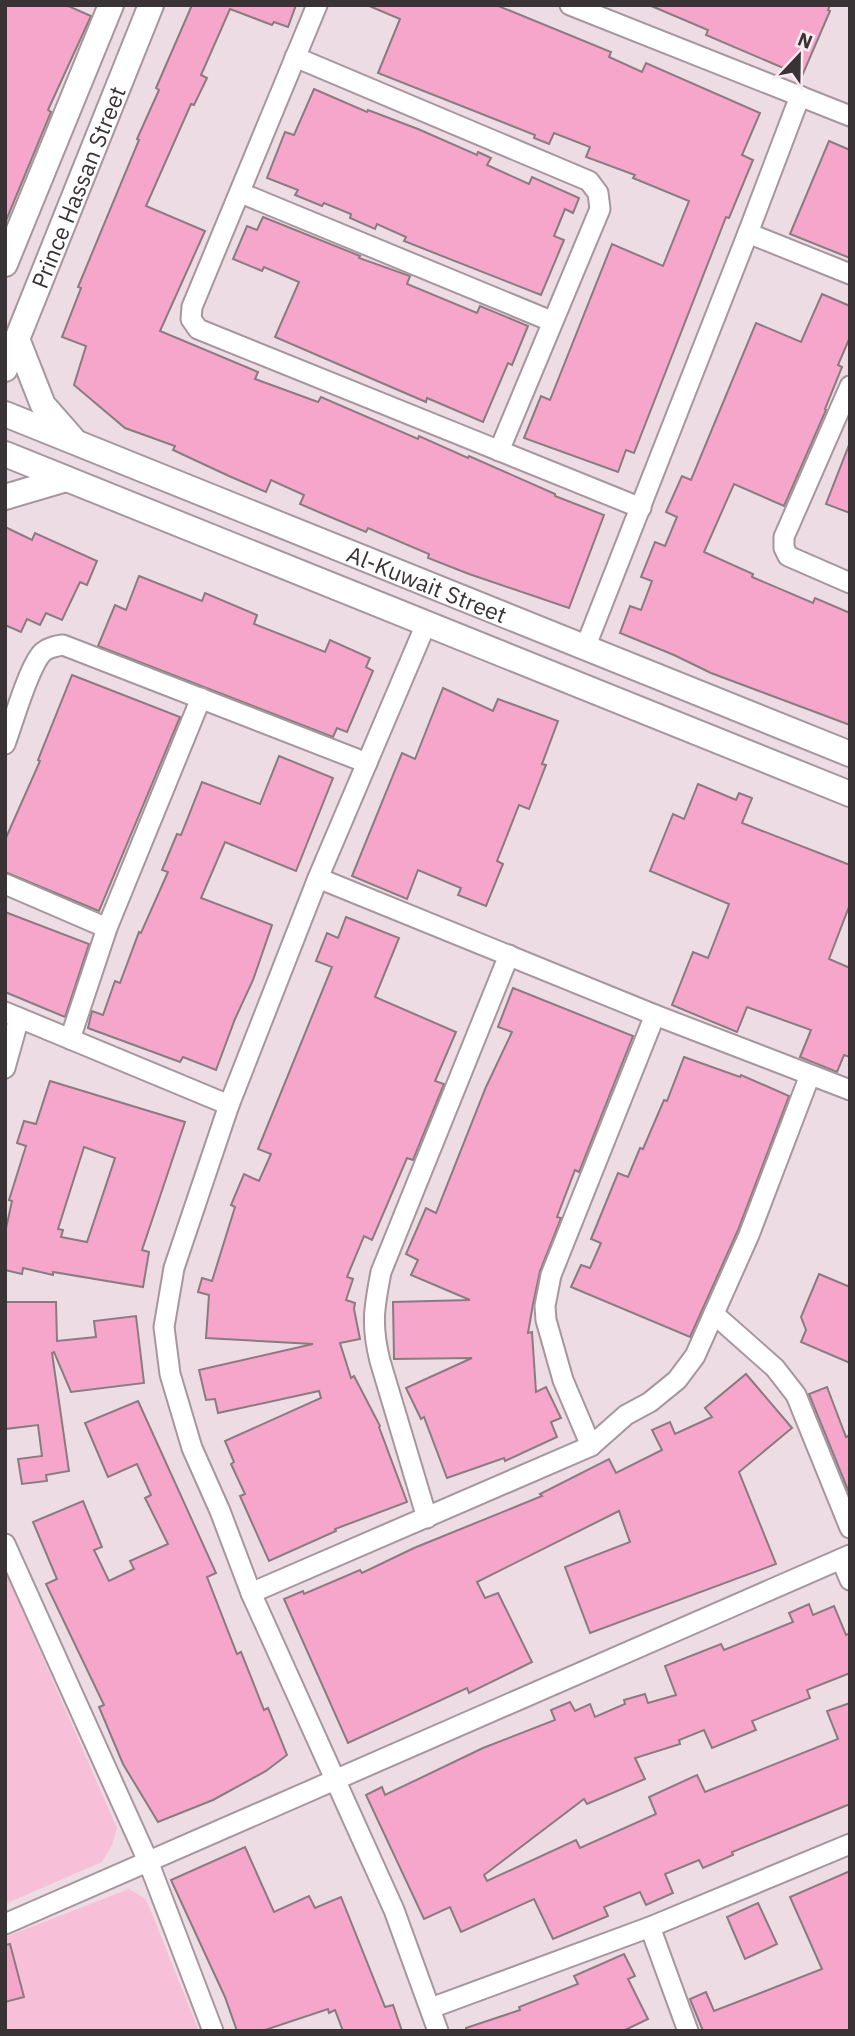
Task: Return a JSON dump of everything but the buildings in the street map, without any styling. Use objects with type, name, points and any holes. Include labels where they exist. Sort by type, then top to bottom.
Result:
[{"type":"main road","name":"Prince Hassan Street","points":[[5,264],[111,5]]},
{"type":"main road","name":"Prince Hassan Street","points":[[5,369],[151,5]]},
{"type":"main road","points":[[17,339],[43,405],[78,443]]},
{"type":"main road","name":"Al-Kuwait Street","points":[[5,414],[843,751]]},
{"type":"main road","name":"Al-Kuwait Street","points":[[5,454],[839,789]]},
{"type":"main road","points":[[5,497],[66,479]]},
{"type":"main road","points":[[839,789],[843,751]]},
{"type":"street","points":[[317,5],[192,307],[191,319],[198,329],[640,508]]},
{"type":"street","points":[[570,5],[850,116]]},
{"type":"street","points":[[295,58],[589,181],[598,193],[600,209],[499,451]]},
{"type":"street","points":[[585,648],[800,96]]},
{"type":"street","points":[[241,193],[551,321]]},
{"type":"street","points":[[748,233],[850,274]]},
{"type":"street","points":[[850,386],[842,427],[784,537],[784,548],[788,556],[795,561],[850,583]]},
{"type":"street","points":[[426,624],[318,878],[229,1105],[174,1269],[164,1327],[170,1374],[192,1448],[220,1511],[251,1593],[394,1910],[438,2031]]},
{"type":"street","points":[[5,744],[41,654],[51,647],[64,645],[367,763]]},
{"type":"street","points":[[70,1039],[107,928],[201,698]]},
{"type":"street","points":[[318,878],[655,1015],[850,1090]]},
{"type":"street","points":[[5,884],[107,928]]},
{"type":"street","points":[[426,1518],[380,1361],[374,1336],[373,1312],[381,1272],[509,955]]},
{"type":"street","points":[[5,1068],[12,1015],[229,1105]]},
{"type":"street","points":[[591,1446],[564,1380],[546,1320],[545,1306],[551,1275],[655,1015]]},
{"type":"street","points":[[251,1593],[591,1446],[626,1415],[650,1402],[677,1380],[695,1356],[749,1235],[810,1075]]},
{"type":"street","points":[[714,1314],[775,1368],[796,1395],[850,1528]]},
{"type":"street","points":[[5,1544],[148,1861],[213,2031]]},
{"type":"street","points":[[5,1924],[845,1557],[850,1580]]},
{"type":"street","points":[[431,2008],[650,1927],[850,1844]]},
{"type":"street","points":[[650,1927],[688,2031]]},
{"type":"shaded area","points":[[5,1571],[117,1828],[112,1845],[102,1862],[5,1904]]},
{"type":"shaded area","points":[[129,1889],[146,1899],[199,2031],[5,2031],[5,1937]]}]
